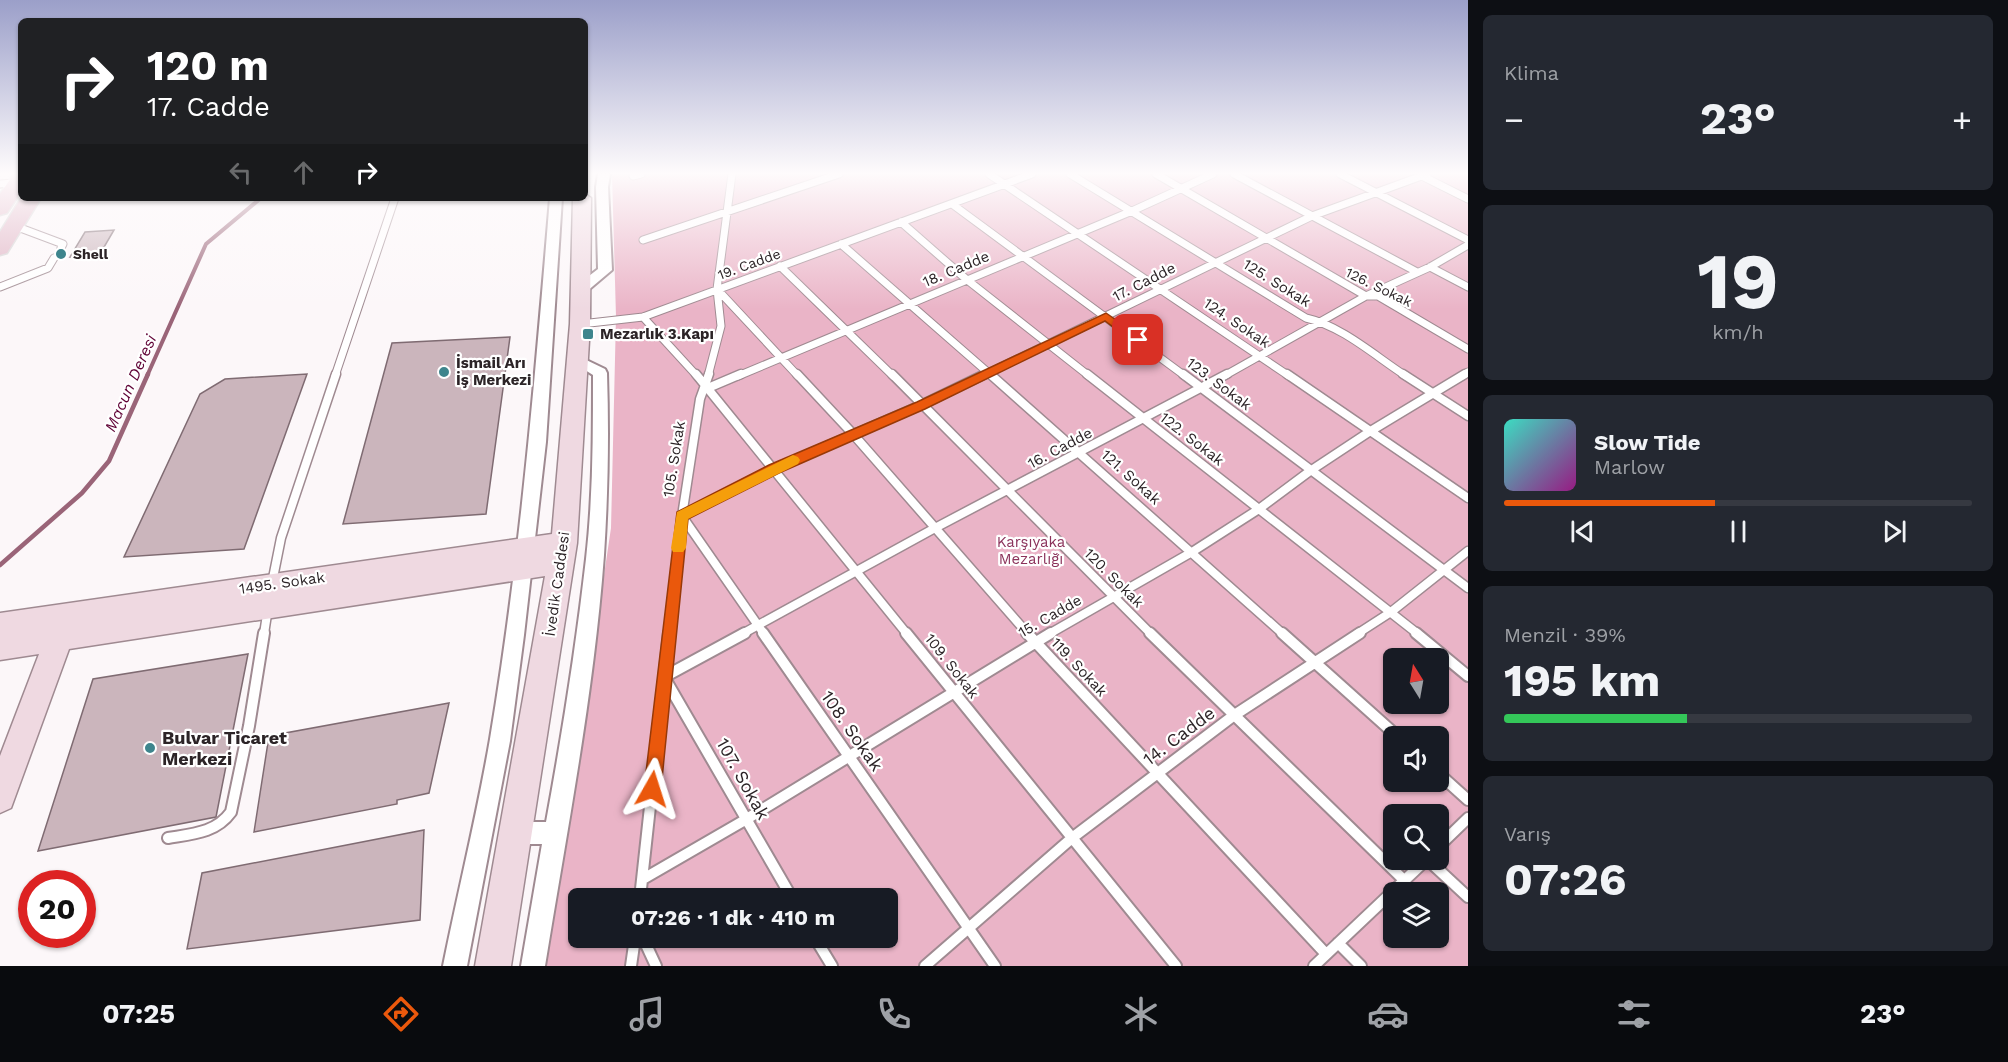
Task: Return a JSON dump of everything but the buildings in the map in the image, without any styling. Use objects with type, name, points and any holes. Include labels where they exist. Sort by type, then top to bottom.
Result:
[{"type":"main road","points":[[0,249],[15,225],[15,219]]},
{"type":"main road","name":"İvedik Caddesi","points":[[493,966],[563,553],[578,361],[582,219]]},
{"type":"main road","name":"1495. Sokak","points":[[0,647],[63,627],[563,553]]},
{"type":"main road","name":"1495. Sokak","points":[[0,626],[63,627]]},
{"type":"main road","points":[[0,796],[63,627]]},
{"type":"street","points":[[455,966],[500,741],[540,420],[554,219]]},
{"type":"street","points":[[581,289],[605,270],[603,219]]},
{"type":"street","points":[[533,966],[576,712],[595,557],[601,453],[600,373],[578,361]]},
{"type":"street","points":[[517,832],[556,833]]},
{"type":"lane","points":[[168,838],[213,830],[223,824],[231,812],[249,726],[281,538],[388,219]]},
{"type":"lane","points":[[643,240],[704,219]]},
{"type":"lane","name":"105. Sokak","points":[[642,888],[682,516],[700,399],[707,386],[721,326],[717,289],[727,219]]},
{"type":"lane","name":"19. Cadde","points":[[580,324],[643,316],[909,219]]},
{"type":"lane","name":"123. Sokak","points":[[973,219],[1468,588]]},
{"type":"lane","name":"124. Sokak","points":[[1057,219],[1468,498]]},
{"type":"lane","name":"18. Cadde","points":[[707,386],[848,330],[1112,219]]},
{"type":"lane","name":"125. Sokak","points":[[1145,219],[1306,318],[1319,321],[1468,416]]},
{"type":"lane","name":"126. Sokak","points":[[1231,219],[1366,296],[1378,296],[1468,348]]},
{"type":"lane","name":"17. Cadde","points":[[682,516],[774,469],[988,374],[1306,219]]},
{"type":"lane","points":[[1318,219],[1417,272]]},
{"type":"lane","points":[[1428,219],[1468,240]]},
{"type":"lane","name":"122. Sokak","points":[[901,222],[966,279],[1391,612],[1468,676]]},
{"type":"lane","points":[[15,225],[63,244],[61,248]]},
{"type":"lane","name":"121. Sokak","points":[[841,244],[1081,453],[1386,726]]},
{"type":"lane","name":"16. Cadde","points":[[664,677],[935,528],[1202,388],[1319,321],[1366,296],[1430,267],[1468,245]]},
{"type":"lane","points":[[0,287],[48,268],[54,258]]},
{"type":"lane","name":"120. Sokak","points":[[780,266],[848,330],[1233,716],[1406,881]]},
{"type":"lane","points":[[1430,267],[1468,287]]},
{"type":"lane","name":"119. Sokak","points":[[717,289],[853,434],[1035,642],[1326,954]]},
{"type":"lane","points":[[643,316],[707,386]]},
{"type":"lane","name":"15. Cadde","points":[[643,879],[745,820],[1035,642],[1192,552],[1259,509],[1310,471],[1369,432],[1468,372]]},
{"type":"lane","name":"109. Sokak","points":[[707,386],[859,571],[953,692],[1176,966]]},
{"type":"lane","name":"108. Sokak","points":[[682,516],[995,966]]},
{"type":"lane","name":"14. Cadde","points":[[925,966],[1072,838],[1233,716],[1313,661],[1391,612],[1468,551]]},
{"type":"lane","name":"107. Sokak","points":[[664,677],[786,888]]},
{"type":"lane","points":[[1449,783],[1468,800]]},
{"type":"lane","points":[[1449,836],[1468,818]]},
{"type":"lane","points":[[1314,966],[1417,870]]},
{"type":"lane","points":[[1438,870],[1468,897]]},
{"type":"lane","points":[[1338,943],[1361,966]]},
{"type":"lane","points":[[631,966],[634,948]]},
{"type":"lane","points":[[648,948],[656,966]]},
{"type":"lane","points":[[821,948],[832,966]]},
{"type":"green space","name":"Karşıyaka Mezarlığı","points":[[613,219],[1468,219],[1468,966],[546,966],[611,528],[616,317]]},
{"type":"waterway","name":"Macun Deresi","points":[[147,376],[206,244],[236,219]]},
{"type":"waterway","name":"Macun Deresi","points":[[0,565],[82,493],[109,461],[148,374]]},
{"type":"slow traffic","points":[[678,548],[682,516],[793,460]]},
{"type":"place","name":"Shell","points":[[61,254]]},
{"type":"place","name":"Mezarlık 3.Kapı","points":[[588,334]]},
{"type":"place","name":"İsmail Arı İş Merkezi","points":[[444,372]]},
{"type":"place","name":"Bulvar Ticaret Merkezi","points":[[150,748]]},
{"type":"route","points":[[652,789],[682,516],[774,469],[921,405],[1106,316],[1138,340]]}]
